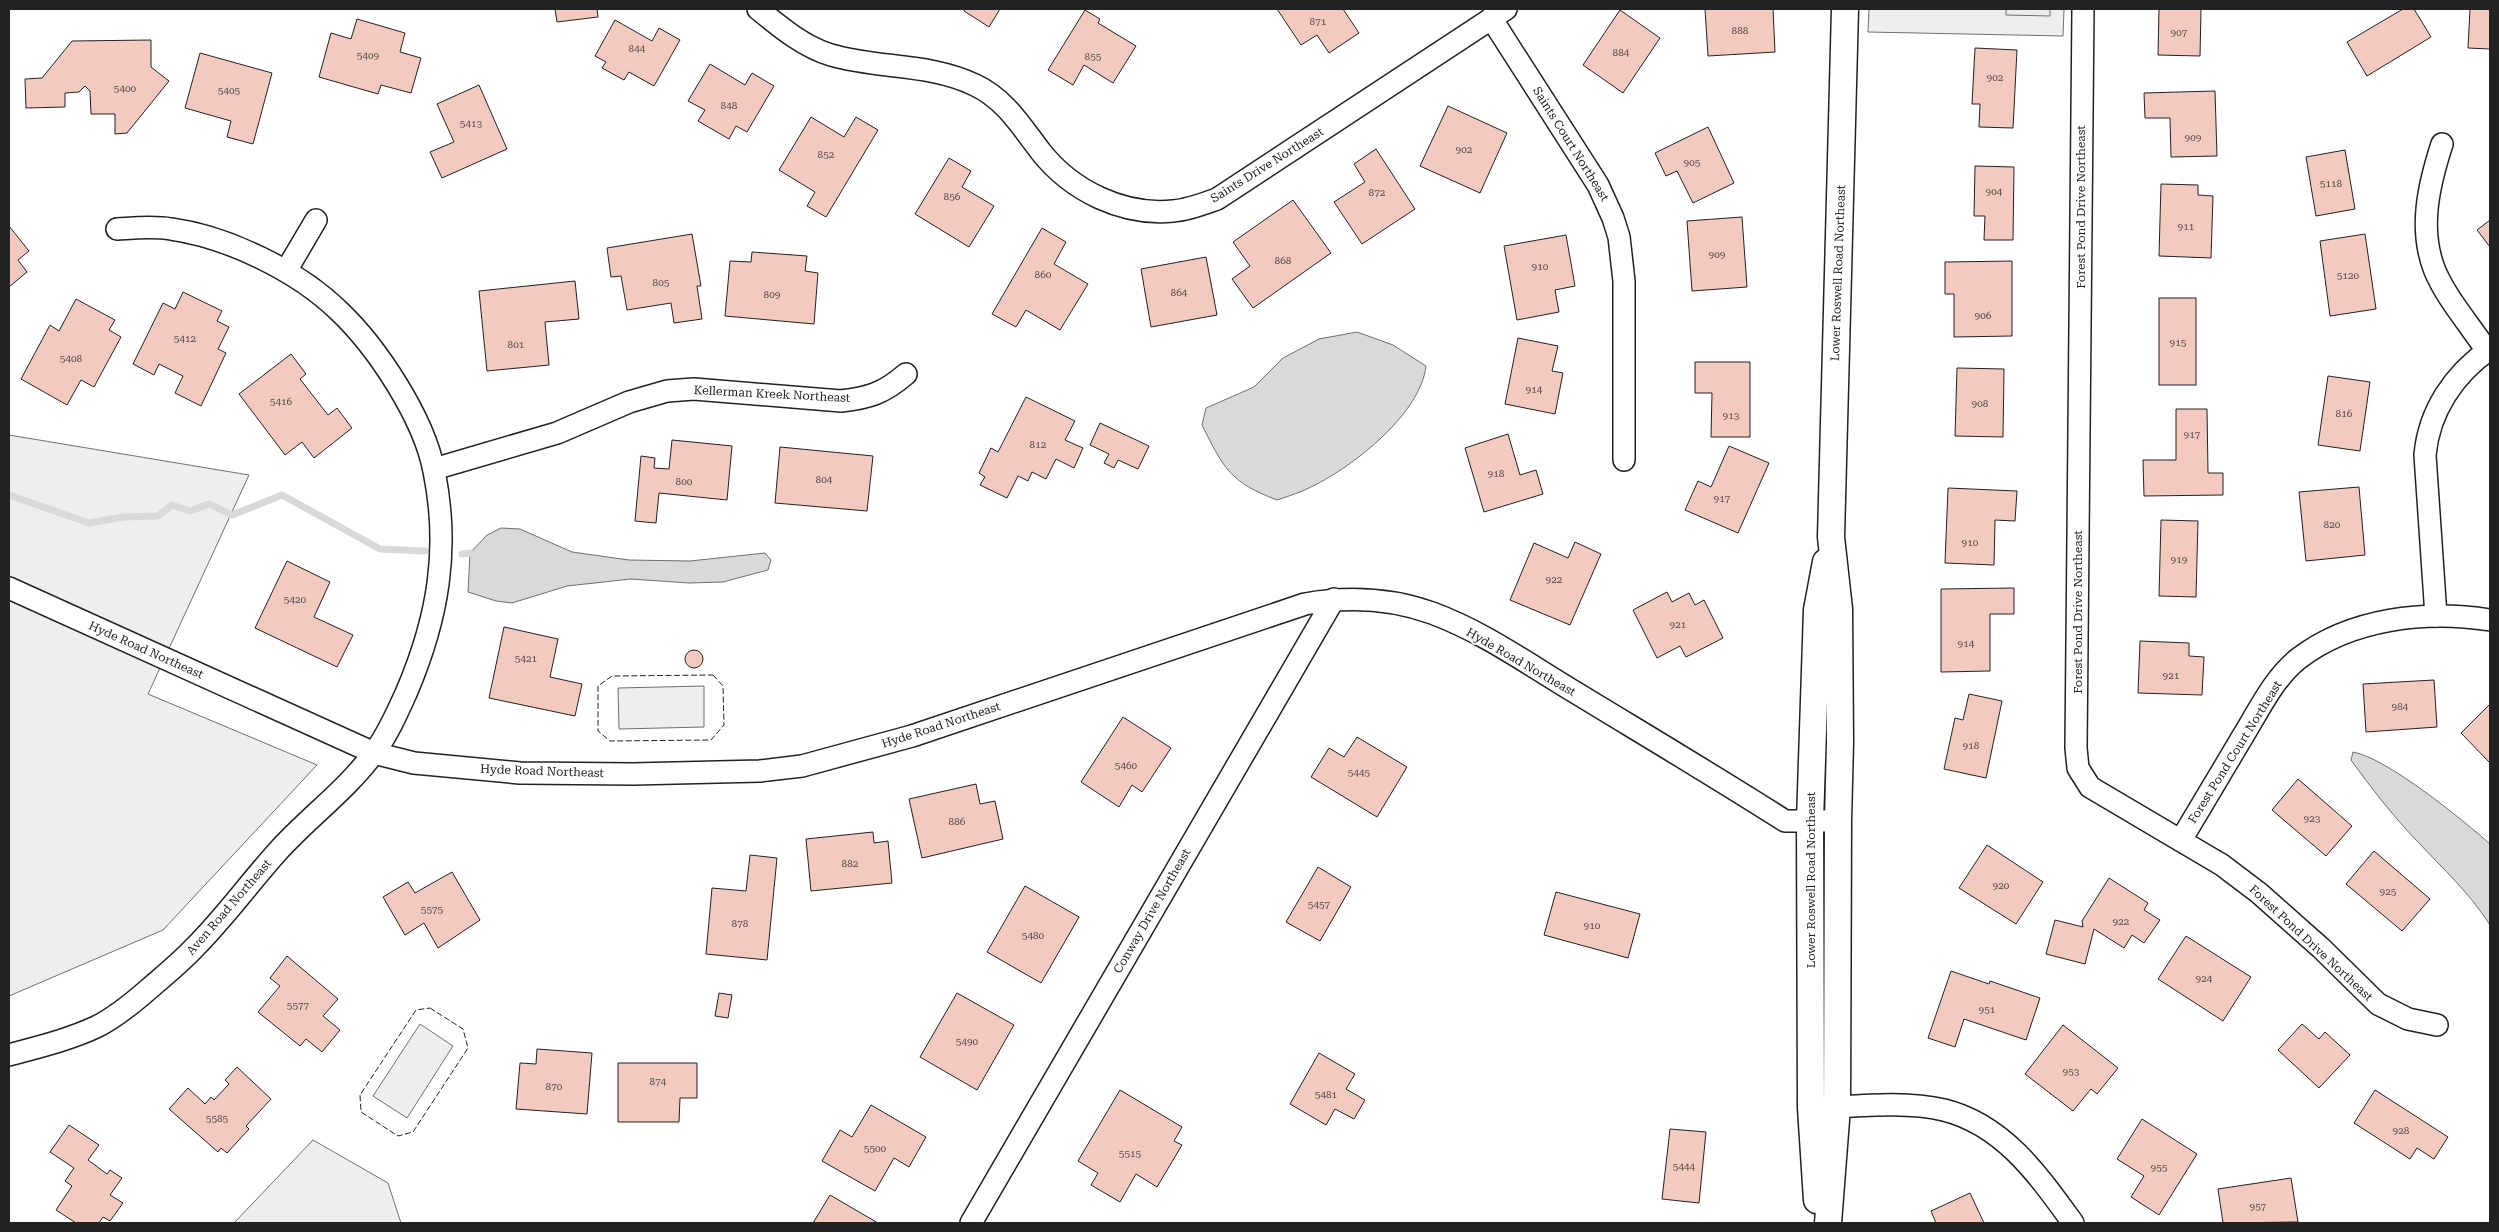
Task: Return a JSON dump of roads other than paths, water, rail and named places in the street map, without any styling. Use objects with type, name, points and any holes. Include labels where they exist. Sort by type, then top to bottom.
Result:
[{"type":"street","name":"Saints Drive Northeast","points":[[758,9],[812,48],[830,55],[851,60],[937,71],[977,85],[997,98],[1011,112],[1042,154],[1091,194],[1128,210],[1173,211],[1217,199],[1499,14]]},
{"type":"street","name":"Lower Roswell Road Northeast","points":[[1828,1223],[1837,1107],[1840,743],[1839,609],[1831,537],[1845,9]]},
{"type":"street","name":"Forest Pond Drive Northeast","points":[[2083,9],[2076,748],[2078,768],[2090,787],[2222,865],[2259,893],[2321,948],[2378,1004],[2408,1019],[2437,1024]]},
{"type":"street","name":"Saints Court Northeast","points":[[1499,14],[1598,185],[1613,218],[1619,237],[1624,281],[1624,460]]},
{"type":"street","points":[[2436,616],[2425,455],[2427,434],[2434,414],[2460,375],[2489,350],[2446,290],[2436,272],[2429,252],[2425,222],[2435,167],[2442,144]]},
{"type":"street","points":[[286,271],[316,220]]},
{"type":"street","name":"Aven Road Northeast","points":[[9,1055],[56,1042],[98,1026],[134,1002],[197,946],[279,850],[310,817],[343,788],[374,753],[403,700],[421,659],[440,586],[441,558],[434,470],[424,439],[404,397],[379,357],[350,321],[322,295],[286,271],[210,238],[172,229],[143,227],[116,229]]},
{"type":"street","name":"Kellerman Kreek Northeast","points":[[434,470],[556,433],[629,402],[667,391],[720,390],[841,401],[862,399],[887,390],[906,374]]},
{"type":"street","name":"Lower Roswell Road Northeast","points":[[1818,1223],[1811,1108],[1810,821],[1817,610],[1831,537]]},
{"type":"street","name":"Hyde Road Northeast","points":[[9,588],[374,753],[414,763],[520,773],[633,774],[760,771],[802,766],[912,736],[1305,604],[1334,599],[1363,598],[1393,602],[1432,613],[1490,641],[1784,820],[1838,821]]},
{"type":"street","name":"Conway Drive Northeast","points":[[971,1223],[1334,599]]},
{"type":"street","name":"Forest Pond Court Northeast","points":[[2181,840],[2264,702],[2297,660],[2333,638],[2372,623],[2436,616],[2490,620]]},
{"type":"street","points":[[1811,1108],[1909,1106],[1944,1110],[1970,1120],[1998,1137],[2020,1155],[2039,1175],[2073,1223]]},
{"type":"waterway","points":[[9,495],[89,523],[124,517],[158,516],[172,505],[190,511],[209,504],[232,515],[282,495],[380,549],[425,551]]},
{"type":"waterway","points":[[462,554],[470,553]]}]
